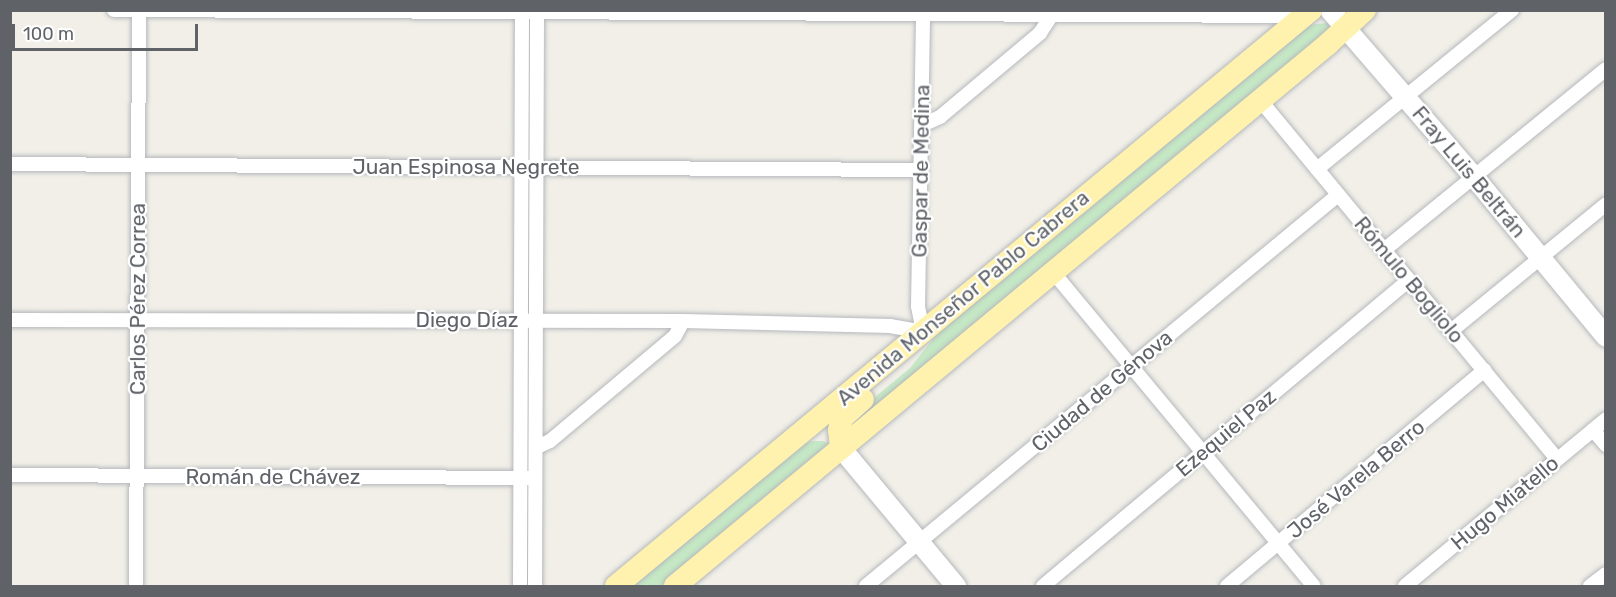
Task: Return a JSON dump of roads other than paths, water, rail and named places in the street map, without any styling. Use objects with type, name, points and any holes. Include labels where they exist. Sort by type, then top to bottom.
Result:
[{"type":"main road","name":"Fray Luis Beltrán","points":[[1330,10],[1475,178],[1604,334]]},
{"type":"main road","name":"Avenida Monseñor Pablo Cabrera","points":[[675,586],[1347,28],[1365,10]]},
{"type":"main road","name":"Avenida Monseñor Pablo Cabrera","points":[[616,586],[1308,13]]},
{"type":"main road","points":[[842,448],[839,430],[842,418],[905,364],[923,332]]},
{"type":"main road","points":[[797,436],[809,432],[820,432],[826,434],[842,448],[956,586]]},
{"type":"street","points":[[114,10],[1308,13]]},
{"type":"street","points":[[1317,169],[1407,98],[1512,10]]},
{"type":"street","name":"Carlos Pérez Correa","points":[[136,586],[140,11]]},
{"type":"street","points":[[520,586],[522,11]]},
{"type":"street","points":[[535,586],[537,11]]},
{"type":"street","name":"Gaspar de Medina","points":[[923,12],[918,306],[923,332]]},
{"type":"street","points":[[922,125],[940,117],[1040,33],[1053,13]]},
{"type":"street","points":[[1384,250],[1475,178],[1605,69]]},
{"type":"street","name":"Rómulo Bogliolo","points":[[1260,100],[1557,459]]},
{"type":"street","name":"Juan Espinosa Negrete","points":[[10,164],[921,170]]},
{"type":"street","name":"Ciudad de Génova","points":[[866,586],[1338,195]]},
{"type":"street","points":[[1451,331],[1605,204]]},
{"type":"street","points":[[1053,272],[1314,586]]},
{"type":"street","name":"Ezequiel Paz","points":[[1044,586],[1409,280]]},
{"type":"street","name":"Diego Díaz","points":[[10,320],[683,321],[890,326],[923,332]]},
{"type":"street","points":[[537,447],[550,441],[675,336],[683,321]]},
{"type":"street","name":"José Varela Berro","points":[[1227,586],[1484,370]]},
{"type":"street","name":"Hugo Miatello","points":[[1405,586],[1605,419]]},
{"type":"street","points":[[1593,430],[1605,445]]},
{"type":"street","name":"Román de Chávez","points":[[10,475],[536,479]]},
{"type":"street","points":[[1590,586],[1605,574]]}]
